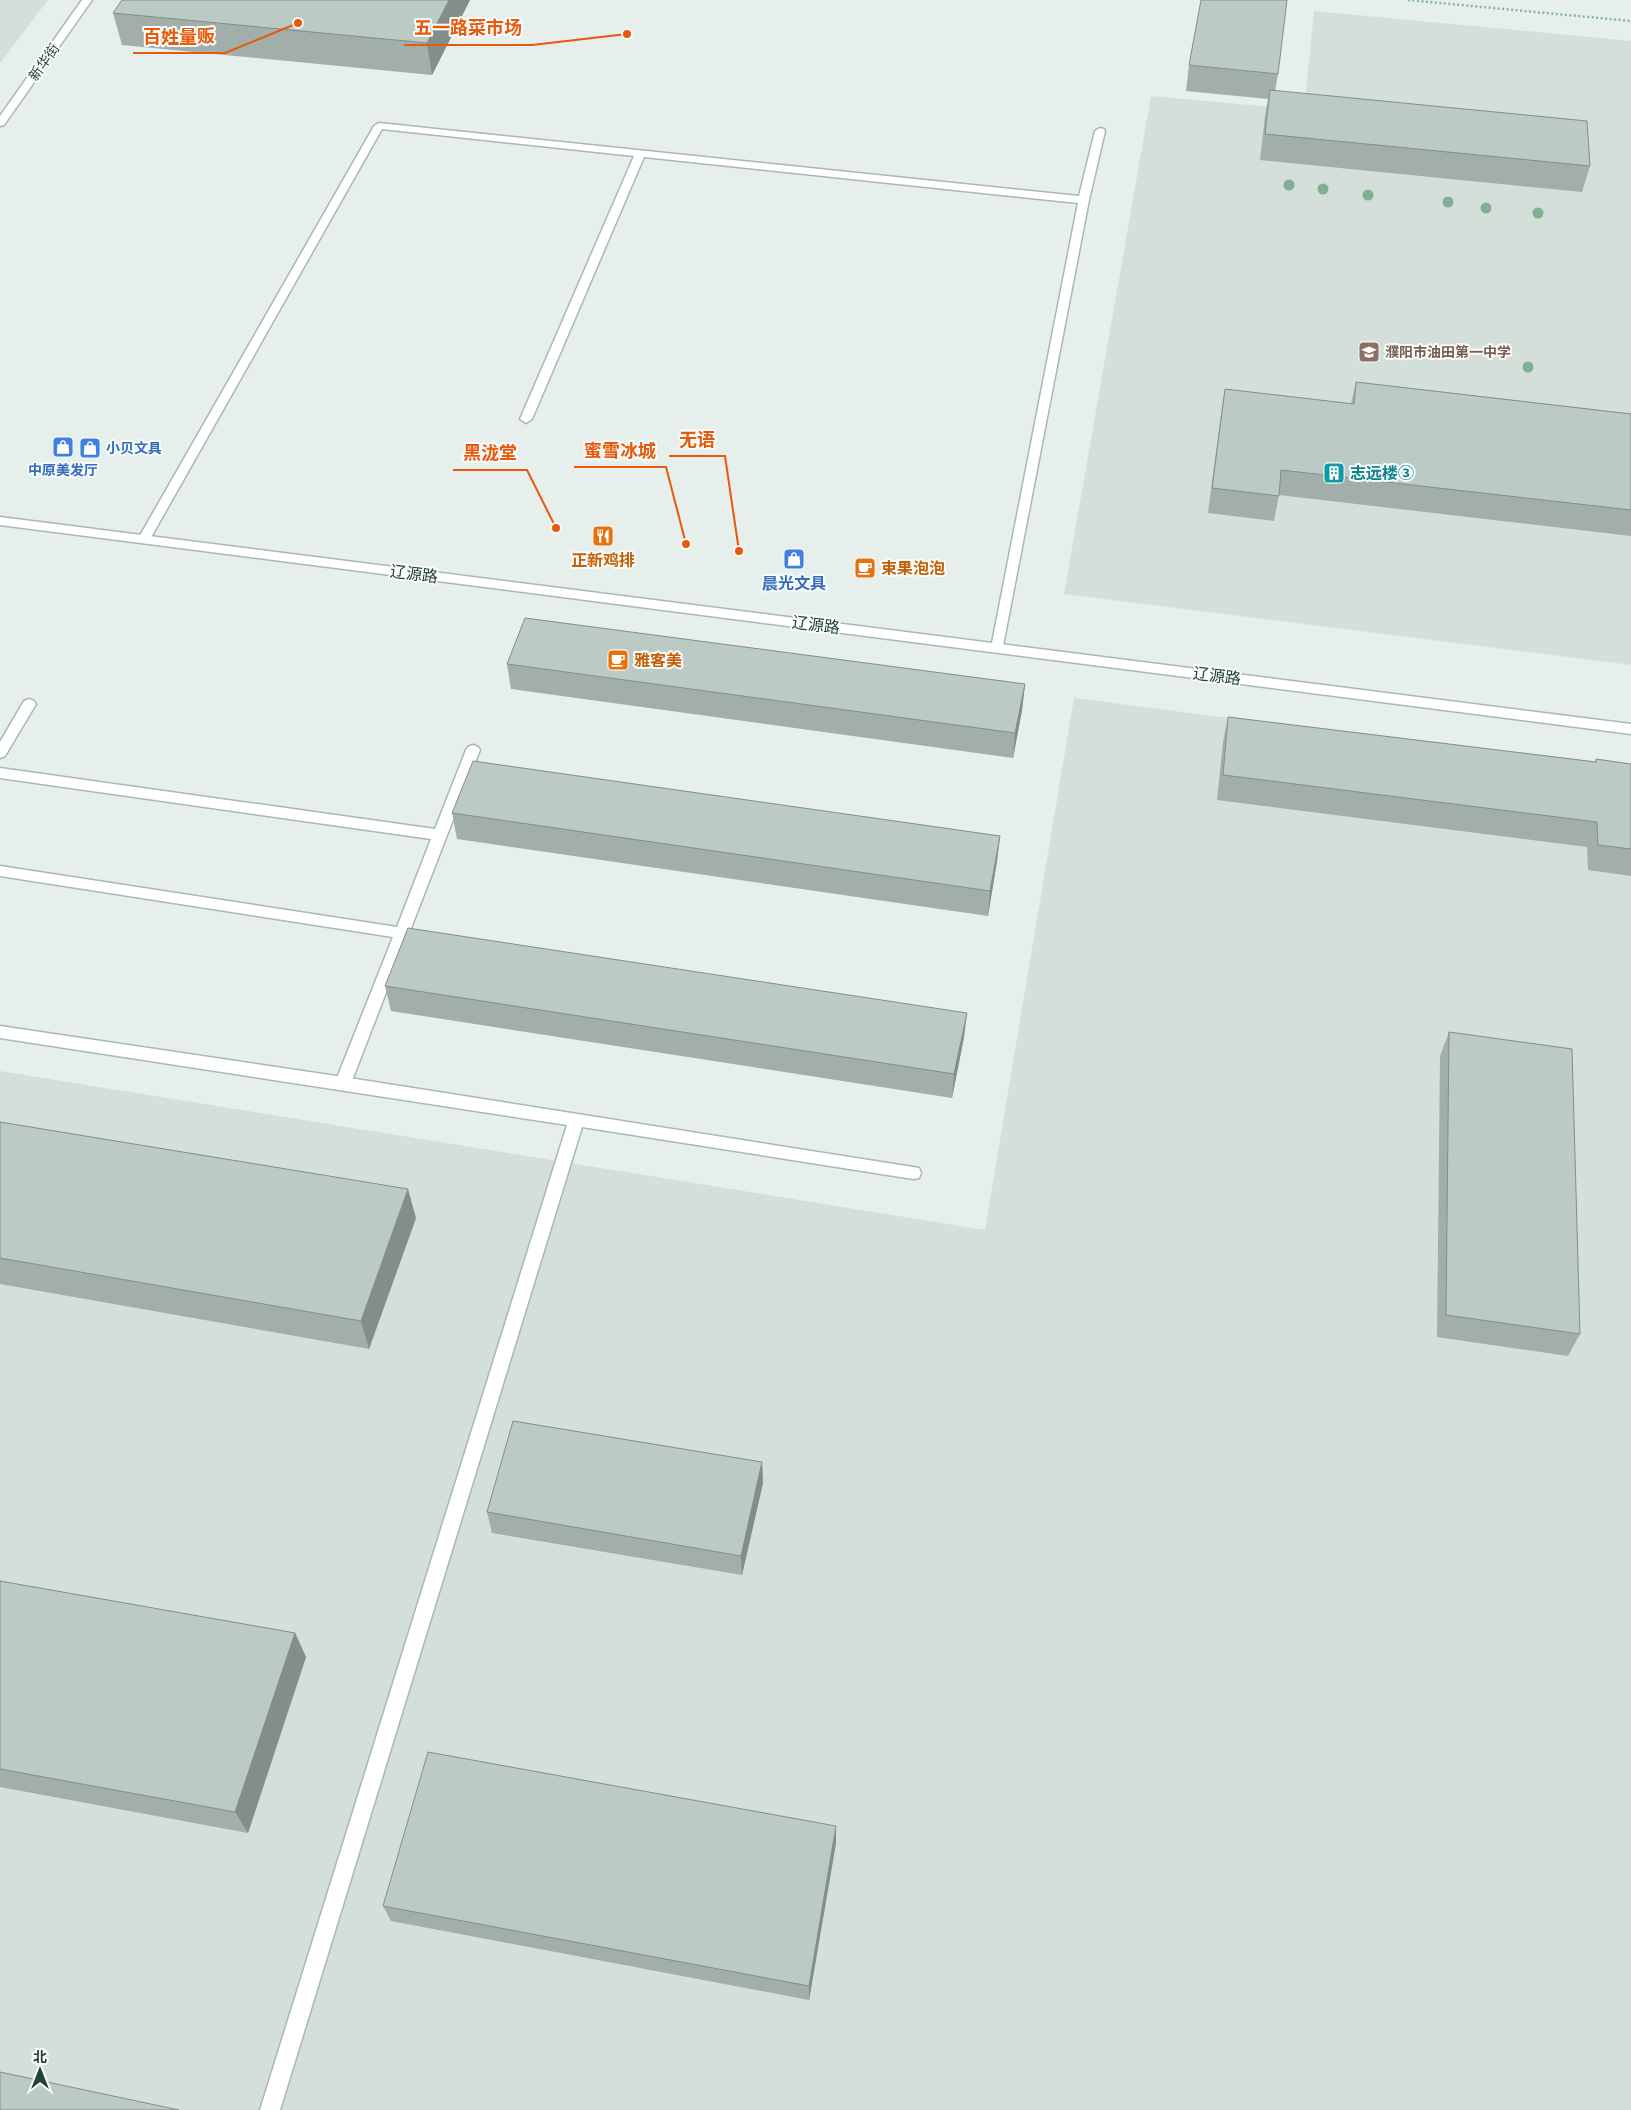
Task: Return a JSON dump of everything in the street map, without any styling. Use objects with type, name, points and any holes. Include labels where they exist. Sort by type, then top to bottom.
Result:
[{"type":"street","name":"新华街","points":[[0,123],[87,0]]},
{"type":"street","points":[[144,539],[380,126],[1084,200]]},
{"type":"street","points":[[997,648],[1084,200],[1100,131]]},
{"type":"street","points":[[526,419],[640,153]]},
{"type":"street","name":"辽源路","points":[[0,521],[1631,729]]},
{"type":"street","points":[[0,754],[29,704]]},
{"type":"street","points":[[343,1083],[473,750]]},
{"type":"street","points":[[0,773],[439,835]]},
{"type":"street","points":[[0,871],[402,933]]},
{"type":"street","points":[[0,1032],[343,1083],[913,1173]]},
{"type":"street","points":[[270,2110],[576,1121]]},
{"type":"path","points":[[1408,0],[1631,21]]},
{"type":"shaded area","points":[[0,0],[48,0],[0,63]]},
{"type":"shaded area","name":"濮阳市油田第一中学","points":[[1314,11],[1631,41],[1631,665],[1064,594],[1151,96],[1304,110]]},
{"type":"shaded area","points":[[1074,698],[1631,770],[1631,2110],[0,2110],[0,1071],[985,1230]]},
{"type":"building","points":[[122,0],[449,0],[427,43],[113,13]]},
{"type":"building","points":[[1201,0],[1287,0],[1278,74],[1189,65]]},
{"type":"building","points":[[1270,90],[1587,121],[1590,166],[1265,134]]},
{"type":"building","points":[[1356,382],[1631,414],[1631,510],[1281,470],[1279,496],[1212,488],[1225,389],[1354,404]]},
{"type":"building","points":[[525,618],[1025,684],[1015,733],[507,664]]},
{"type":"building","points":[[1228,717],[1596,762],[1596,759],[1631,764],[1631,849],[1598,845],[1597,822],[1223,775]]},
{"type":"building","points":[[473,761],[1000,836],[990,891],[452,813]]},
{"type":"building","points":[[408,928],[967,1013],[954,1074],[385,986]]},
{"type":"building","points":[[1449,1032],[1572,1049],[1580,1334],[1446,1315]]},
{"type":"building","points":[[0,1122],[408,1189],[361,1321],[0,1258]]},
{"type":"building","points":[[513,1421],[762,1462],[741,1556],[487,1512]]},
{"type":"building","points":[[0,1581],[295,1633],[235,1812],[0,1769]]},
{"type":"building","points":[[428,1752],[836,1826],[809,1986],[383,1906]]},
{"type":"building","points":[[0,2072],[179,2110],[0,2110]]},
{"type":"place","name":"百姓量贩","points":[[298,23]]},
{"type":"place","name":"五一路菜市场","points":[[627,34]]},
{"type":"place","name":"濮阳市油田第一中学","points":[[1369,352]]},
{"type":"place","name":"中原美发厅","points":[[63,447]]},
{"type":"place","name":"小贝文具","points":[[90,448]]},
{"type":"place","name":"志远楼③","points":[[1334,473]]},
{"type":"place","name":"黑泷堂","points":[[556,528]]},
{"type":"place","name":"正新鸡排","points":[[603,536]]},
{"type":"place","name":"蜜雪冰城","points":[[686,544]]},
{"type":"place","name":"无语","points":[[739,551]]},
{"type":"place","name":"晨光文具","points":[[794,559]]},
{"type":"place","name":"束果泡泡","points":[[865,568]]},
{"type":"place","name":"雅客美","points":[[618,660]]}]
